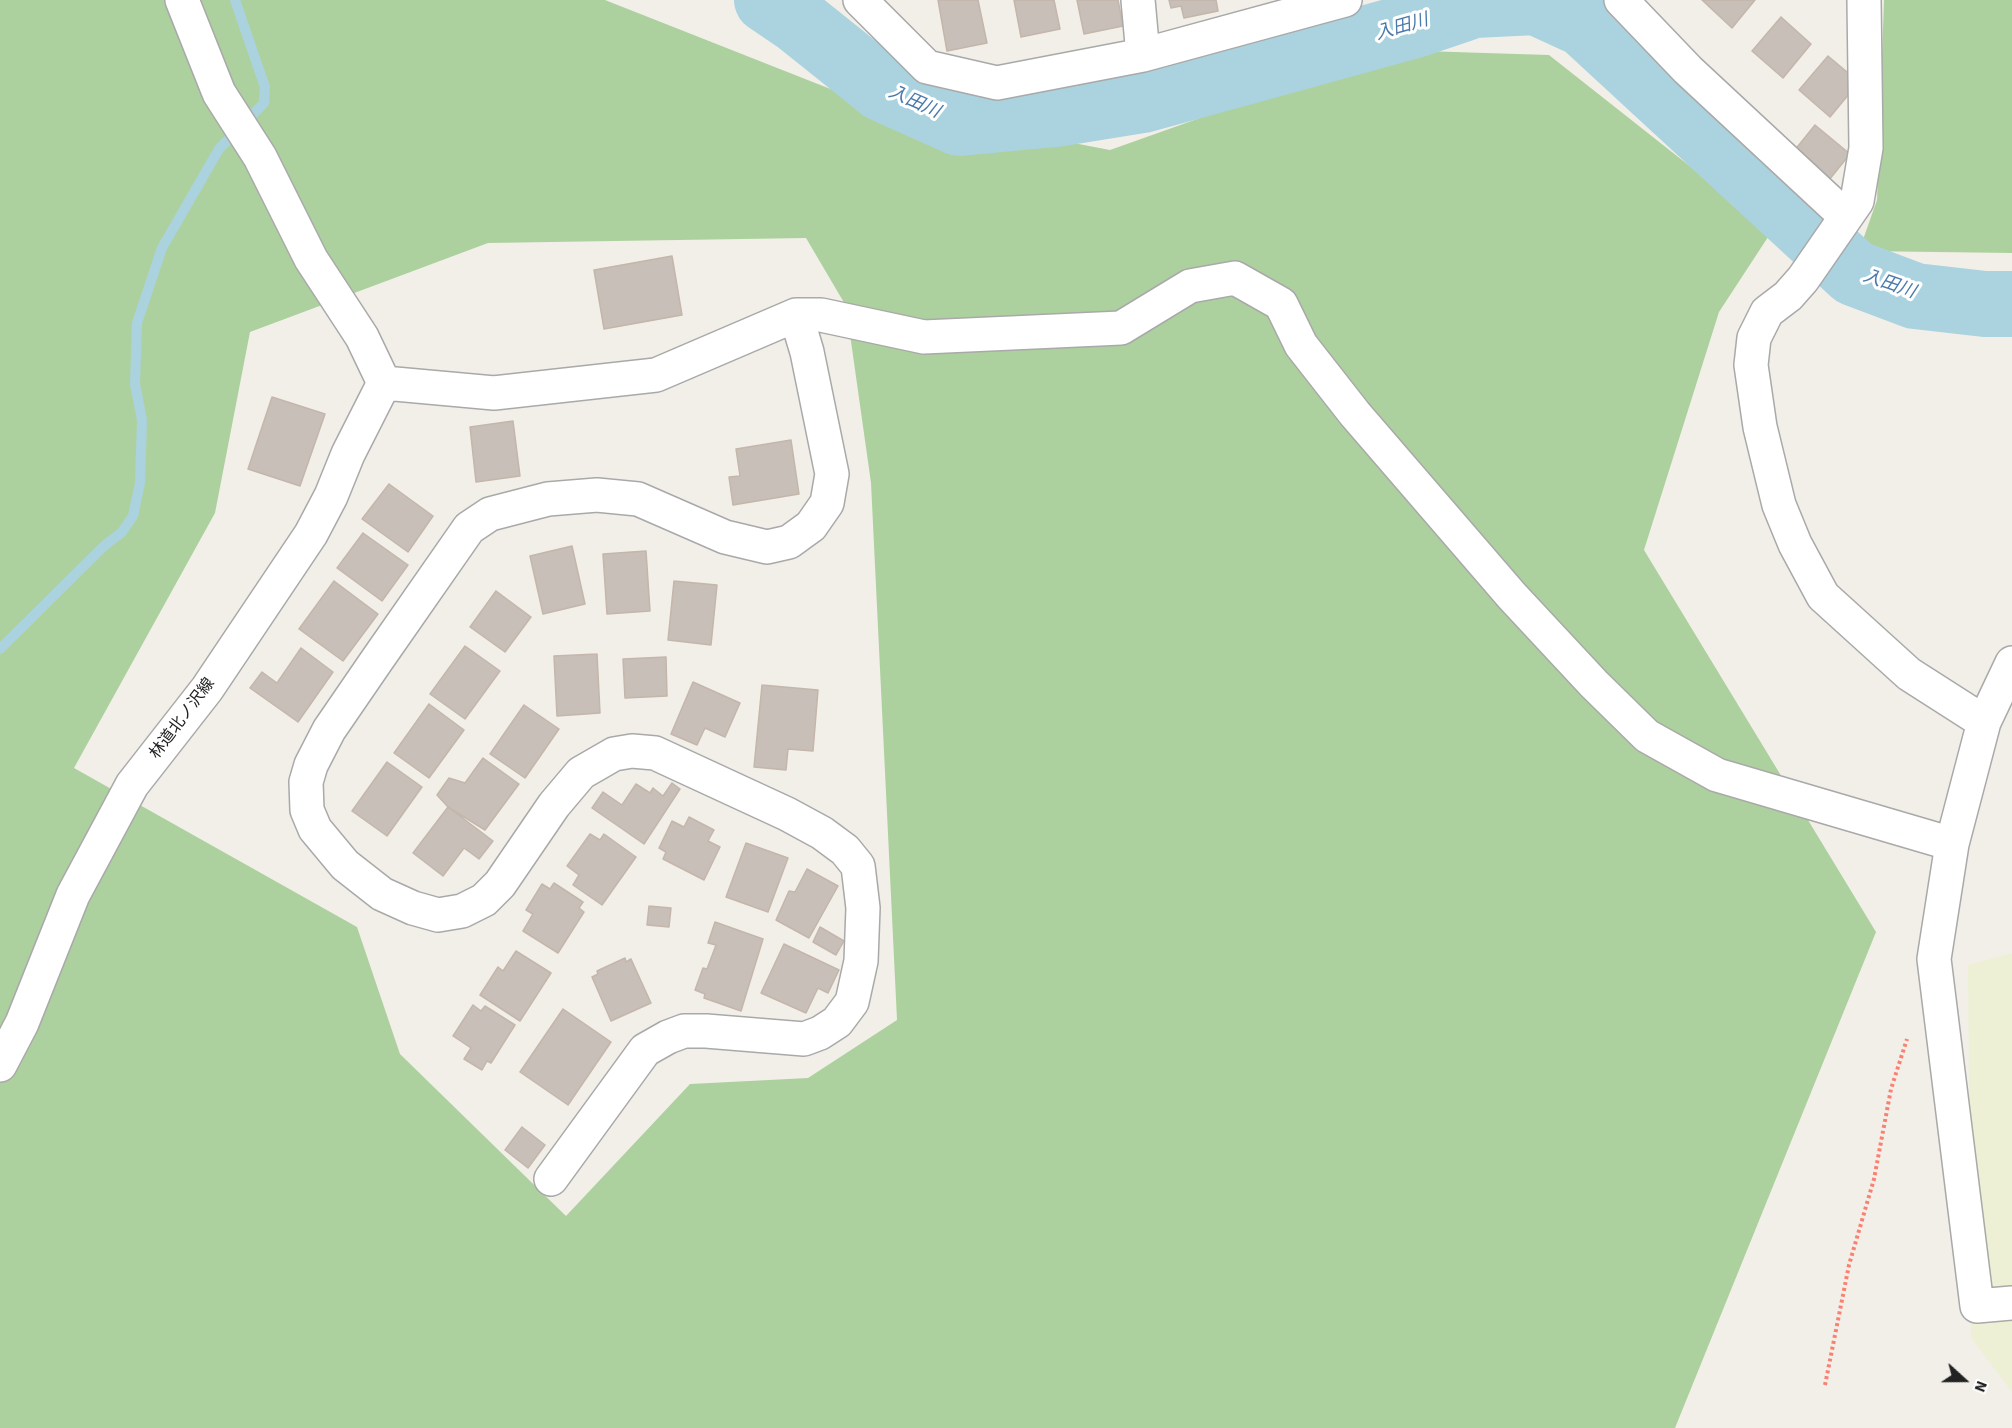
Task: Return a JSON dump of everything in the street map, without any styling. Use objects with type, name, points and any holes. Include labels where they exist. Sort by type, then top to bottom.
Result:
[{"type":"street","points":[[182,0],[219,93],[260,157],[311,260],[362,337],[384,383],[494,393],[656,375],[796,315],[821,315],[924,337],[1121,328],[1191,286],[1235,278],[1281,304],[1301,345],[1355,414],[1519,604],[1594,684],[1647,736],[1717,776],[1952,844]]},
{"type":"street","points":[[860,0],[927,67],[997,83],[1143,55],[1345,0]]},
{"type":"street","points":[[1138,0],[1143,55]]},
{"type":"street","points":[[1621,0],[1688,70],[1843,218]]},
{"type":"street","points":[[1864,0],[1866,148],[1857,201],[1843,218],[1803,279],[1788,296],[1767,312],[1754,338],[1751,365],[1760,428],[1779,504],[1794,544],[1823,596],[1909,674],[1984,722]]},
{"type":"street","points":[[551,1179],[645,1050],[668,1037],[684,1031],[706,1031],[804,1039],[820,1033],[837,1022],[852,1002],[861,961],[863,908],[858,867],[845,850],[822,833],[787,814],[656,753],[632,751],[614,754],[581,774],[554,805],[500,884],[484,900],[462,911],[438,915],[413,908],[382,894],[345,865],[315,829],[307,810],[306,782],[311,765],[329,730],[444,562],[469,528],[490,514],[548,499],[606,495],[638,499],[715,533],[744,543],[766,547],[789,542],[811,526],[827,503],[832,474],[807,352],[796,315]]},
{"type":"street","name":"林道北ノ沢線","points":[[0,1065],[22,1023],[73,895],[132,785],[207,689],[311,534],[384,383]]},
{"type":"street","points":[[2012,663],[1984,722],[1952,844],[1934,960],[1977,1306],[2012,1303]]},
{"type":"path","points":[[1825,1385],[1849,1265],[1874,1179],[1890,1089],[1909,1033]]},
{"type":"green space","points":[[0,0],[605,0],[866,103],[1110,150],[1391,50],[1549,55],[1772,231],[1719,312],[1644,550],[1876,932],[1675,1428],[0,1428]],"holes":[[[806,238],[846,306],[871,483],[897,1020],[808,1078],[690,1084],[566,1216],[400,1054],[357,927],[74,768],[215,513],[250,332],[488,243]]]},
{"type":"green space","points":[[1884,0],[2012,0],[2012,253],[1859,251],[1877,200]]},
{"type":"green space","points":[[2012,953],[2012,1392],[1971,1338],[1968,965]]},
{"type":"building","points":[[938,0],[978,0],[987,43],[947,51]]},
{"type":"building","points":[[1014,0],[1054,0],[1060,29],[1021,37]]},
{"type":"building","points":[[1077,0],[1118,0],[1123,26],[1084,34]]},
{"type":"building","points":[[1169,0],[1216,0],[1218,11],[1184,18],[1181,6],[1171,8]]},
{"type":"building","points":[[1702,0],[1755,0],[1732,28]]},
{"type":"building","points":[[1781,17],[1811,44],[1783,78],[1752,51]]},
{"type":"building","points":[[1828,56],[1859,82],[1830,117],[1799,90]]},
{"type":"building","points":[[1815,125],[1850,154],[1829,180],[1794,151]]},
{"type":"building","points":[[672,256],[682,315],[604,329],[594,270]]},
{"type":"building","points":[[272,397],[325,414],[300,486],[248,469]]},
{"type":"building","points":[[513,421],[520,476],[476,482],[470,427]]},
{"type":"building","points":[[791,440],[799,494],[733,505],[729,477],[740,476],[736,449]]},
{"type":"building","points":[[389,484],[433,516],[408,552],[362,519]]},
{"type":"building","points":[[363,533],[408,565],[382,601],[337,568]]},
{"type":"building","points":[[572,546],[585,604],[543,614],[530,556]]},
{"type":"building","points":[[646,551],[650,611],[607,614],[603,554]]},
{"type":"building","points":[[334,581],[378,614],[343,661],[299,629]]},
{"type":"building","points":[[674,581],[717,585],[711,645],[668,640]]},
{"type":"building","points":[[496,591],[531,617],[505,652],[470,627]]},
{"type":"building","points":[[465,646],[500,671],[465,719],[430,694]]},
{"type":"building","points":[[301,648],[333,672],[298,722],[250,688],[262,672],[277,683]]},
{"type":"building","points":[[597,654],[600,713],[557,716],[554,656]]},
{"type":"building","points":[[666,657],[667,696],[625,698],[623,659]]},
{"type":"building","points":[[693,682],[740,703],[725,737],[705,728],[697,745],[671,734]]},
{"type":"building","points":[[762,685],[818,690],[813,751],[788,749],[786,770],[754,767]]},
{"type":"building","points":[[429,704],[464,730],[429,778],[394,753]]},
{"type":"building","points":[[524,705],[559,729],[525,778],[490,754]]},
{"type":"building","points":[[483,758],[519,784],[485,830],[448,807],[437,795],[449,778],[465,783]]},
{"type":"building","points":[[387,762],[422,787],[387,836],[352,811]]},
{"type":"building","points":[[672,783],[680,789],[644,844],[592,808],[603,792],[622,805],[636,784],[650,793],[653,788],[663,796]]},
{"type":"building","points":[[448,807],[493,841],[479,859],[464,848],[443,876],[413,853]]},
{"type":"building","points":[[689,817],[714,830],[708,841],[720,847],[704,880],[663,859],[666,852],[659,848],[672,821],[684,827]]},
{"type":"building","points":[[590,834],[600,840],[604,834],[636,857],[602,905],[573,885],[579,875],[567,866]]},
{"type":"building","points":[[746,843],[788,858],[768,912],[726,897]]},
{"type":"building","points":[[807,869],[838,886],[809,938],[776,920],[789,891],[795,892]]},
{"type":"building","points":[[554,883],[583,902],[579,908],[584,912],[558,953],[523,931],[533,914],[526,910],[542,884],[550,889]]},
{"type":"building","points":[[649,906],[671,908],[669,927],[647,925]]},
{"type":"building","points":[[715,922],[763,939],[741,1011],[704,998],[705,994],[695,990],[703,968],[707,969],[716,945],[708,943]]},
{"type":"building","points":[[820,927],[844,941],[836,955],[813,942]]},
{"type":"building","points":[[784,944],[839,970],[828,993],[818,988],[806,1013],[761,993]]},
{"type":"building","points":[[516,951],[551,973],[520,1021],[480,995],[498,967],[503,971]]},
{"type":"building","points":[[625,958],[626,962],[631,959],[651,1003],[611,1021],[592,977],[598,974],[597,971]]},
{"type":"building","points":[[473,1005],[481,1011],[485,1006],[515,1025],[491,1063],[487,1061],[482,1070],[464,1059],[471,1048],[453,1036]]},
{"type":"building","points":[[563,1009],[611,1042],[568,1105],[520,1072]]},
{"type":"building","points":[[522,1127],[545,1145],[528,1168],[505,1150]]},
{"type":"waterway","points":[[0,649],[104,546],[122,532],[133,516],[140,483],[142,420],[135,384],[137,323],[162,248],[219,149],[264,103],[265,87],[235,0]]},
{"type":"waterway","name":"入田川","points":[[767,0],[798,21],[883,89],[959,123],[1056,114],[1143,100],[1415,25],[1474,5],[1536,2],[1584,24],[1854,273],[1915,296],[1985,304],[2012,304]]}]
